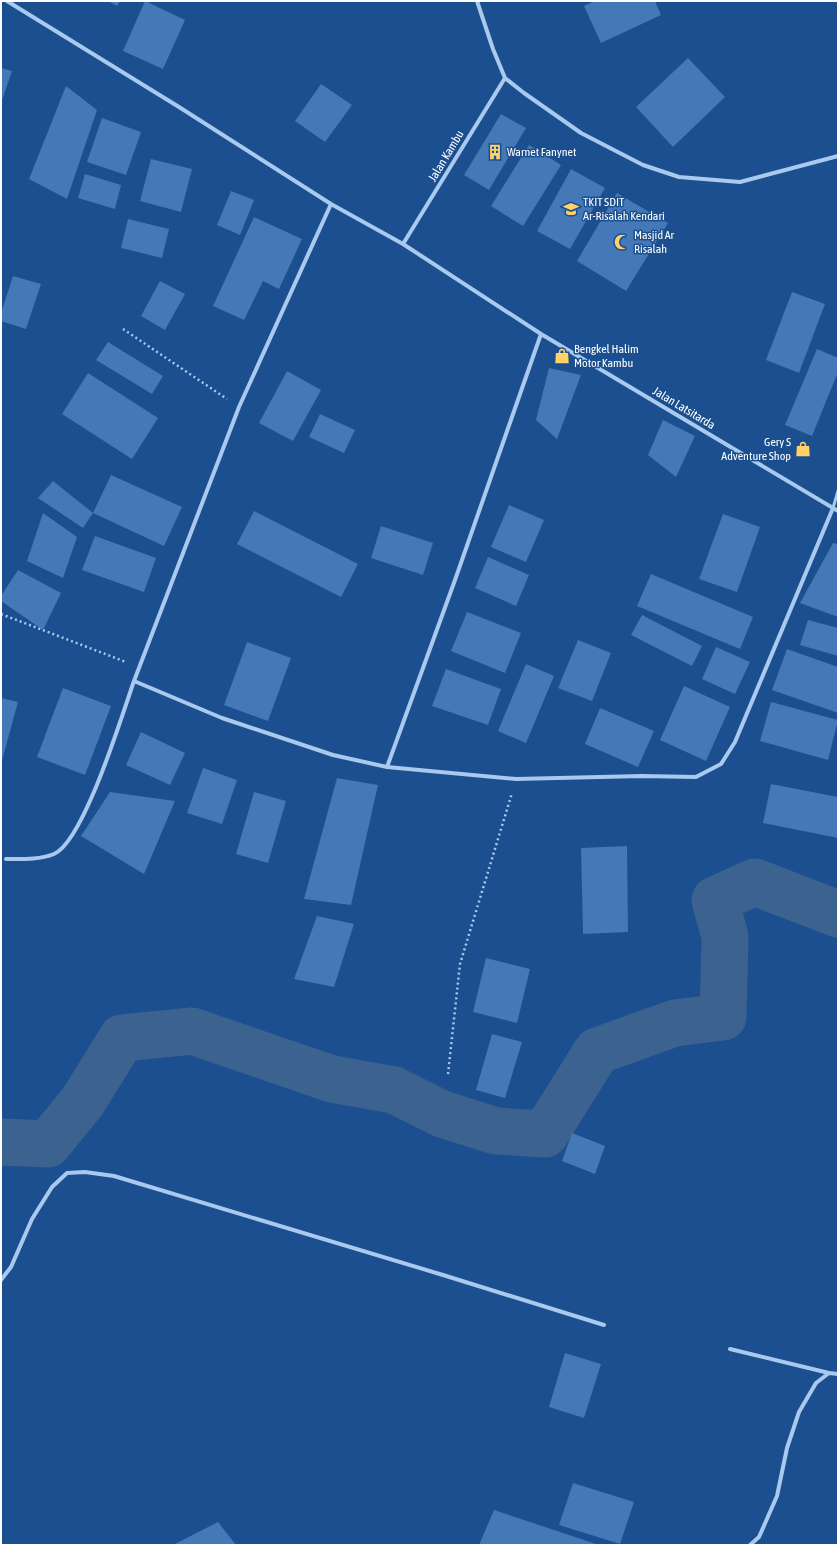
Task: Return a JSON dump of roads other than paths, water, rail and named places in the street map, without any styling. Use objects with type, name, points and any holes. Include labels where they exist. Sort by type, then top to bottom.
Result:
[{"type":"street","name":"Jalan Latsitarda","points":[[7,1],[179,107],[331,204],[403,244],[541,334],[838,511]]},
{"type":"street","points":[[477,1],[493,49],[505,78],[581,133],[642,165],[679,177],[740,182],[838,156]]},
{"type":"street","name":"Jalan Kambu","points":[[403,244],[505,78]]},
{"type":"street","points":[[6,859],[36,858],[55,853],[70,839],[80,824],[91,799],[139,667],[239,407],[331,204]]},
{"type":"street","points":[[386,767],[455,580],[541,334]]},
{"type":"street","points":[[134,681],[222,718],[333,755],[386,767],[516,780],[642,776],[696,777],[721,764],[738,736],[833,508]]},
{"type":"street","points":[[1,1280],[11,1267],[32,1219],[52,1187],[67,1173],[85,1172],[121,1178],[443,1274],[604,1325]]},
{"type":"street","points":[[730,1349],[838,1374]]},
{"type":"street","points":[[750,1545],[759,1537],[777,1496],[787,1448],[800,1412],[816,1383],[829,1373]]},
{"type":"lane","points":[[833,508],[838,491]]},
{"type":"waterway","points":[[1,1142],[48,1144],[83,1101],[122,1038],[192,1031],[332,1079],[394,1090],[442,1114],[496,1131],[545,1134],[597,1051],[675,1023],[723,1017],[725,937],[715,900],[755,882],[838,914]]},
{"type":"place","name":"Warnet Fanynet","points":[[495,152]]},
{"type":"place","name":"TKIT SDIT Ar-Risalah Kendari","points":[[571,209]]},
{"type":"place","name":"Masjid Ar Risalah","points":[[622,242]]},
{"type":"place","name":"Bengkel Halim Motor Kambu","points":[[562,356]]},
{"type":"place","name":"Gery S Adventure Shop","points":[[803,449]]}]
